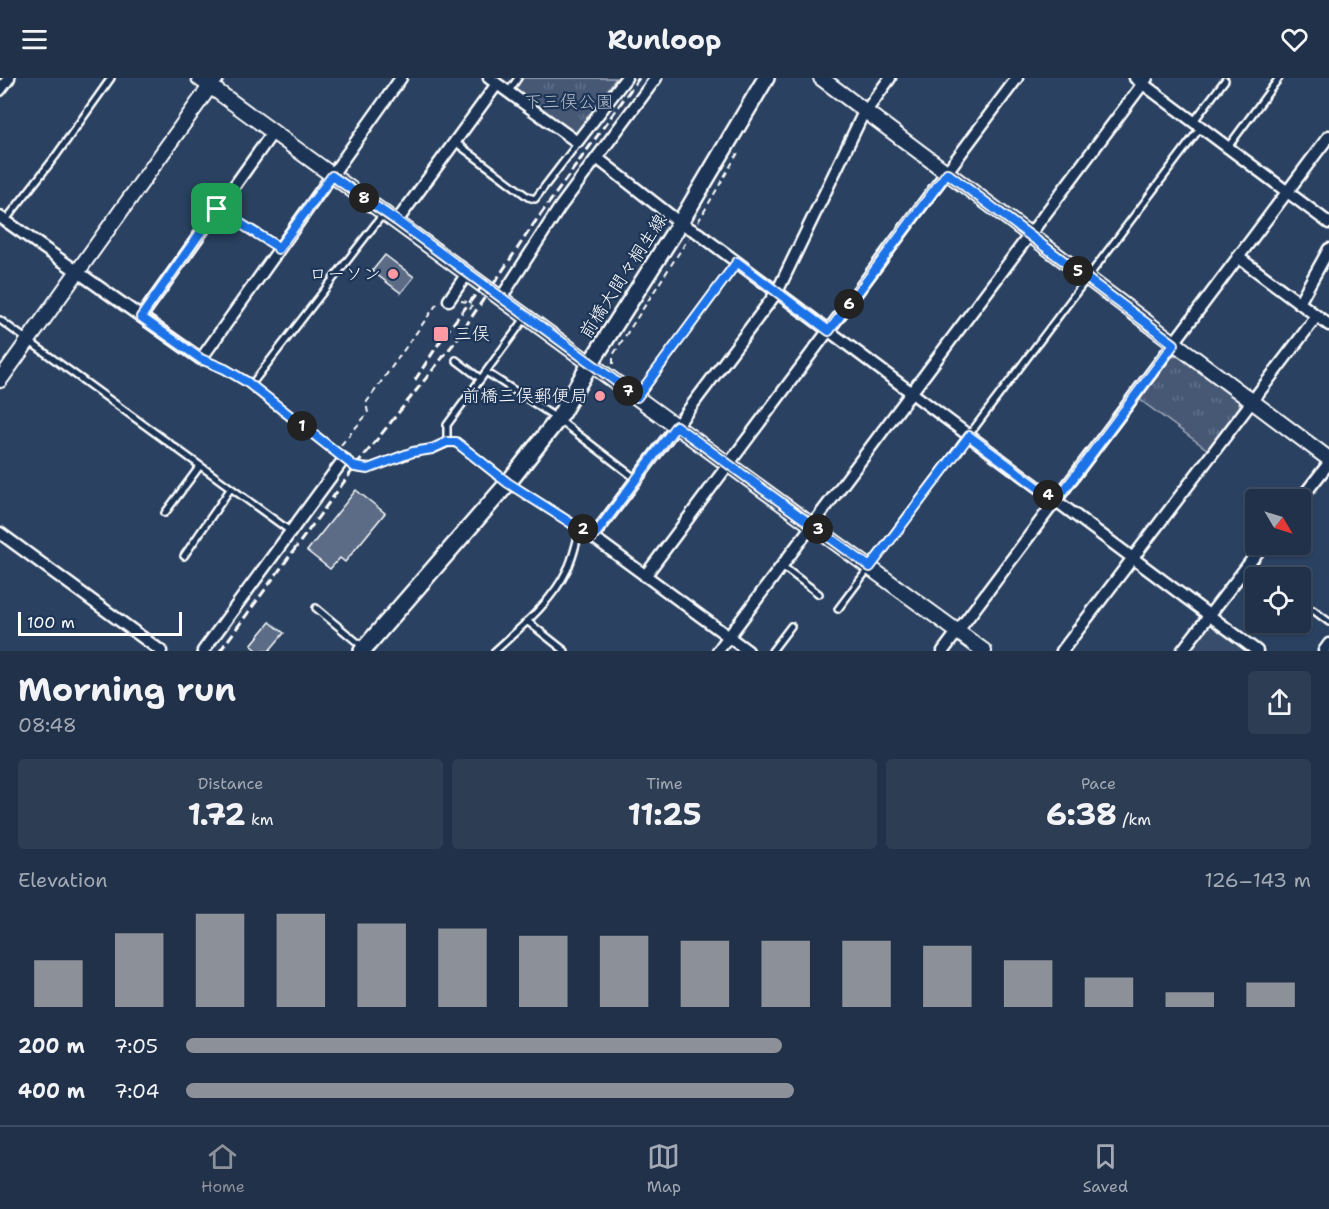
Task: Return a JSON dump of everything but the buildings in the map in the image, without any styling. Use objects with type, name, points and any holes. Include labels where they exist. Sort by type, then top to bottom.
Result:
[{"type":"main road","name":"前橋大間々桐生線","points":[[365,650],[508,483],[558,419],[590,364],[680,224],[766,78]]},
{"type":"street","points":[[0,90],[8,78]]},
{"type":"street","points":[[3,219],[201,359],[401,78]]},
{"type":"street","points":[[397,221],[455,142],[493,81],[577,142],[626,78]]},
{"type":"street","points":[[501,298],[560,207],[656,78]]},
{"type":"street","points":[[748,651],[593,537],[777,292],[865,111],[890,78]]},
{"type":"street","points":[[645,576],[1017,78]]},
{"type":"street","points":[[828,80],[865,111],[1329,461],[1308,489]]},
{"type":"street","points":[[718,651],[1142,80],[1329,223]]},
{"type":"street","points":[[0,380],[208,81],[332,176],[397,221],[984,651]]},
{"type":"street","points":[[141,317],[273,132]]},
{"type":"street","points":[[943,651],[1329,137]]},
{"type":"street","points":[[597,158],[680,224],[694,230],[1257,651]]},
{"type":"street","points":[[1299,303],[1329,249]]},
{"type":"street","points":[[1238,257],[1329,325]]},
{"type":"street","points":[[446,298],[464,278]]},
{"type":"street","points":[[1062,651],[1317,316]]},
{"type":"street","points":[[203,651],[290,531],[340,455]]},
{"type":"street","points":[[0,533],[161,651]]},
{"type":"street","points":[[1182,651],[1255,555]]},
{"type":"street","points":[[1324,651],[1329,644]]},
{"type":"lane","points":[[3,219],[55,157],[111,78]]},
{"type":"lane","points":[[509,91],[518,78]]},
{"type":"lane","points":[[1228,147],[1279,78]]},
{"type":"lane","points":[[838,609],[1087,277],[1197,124],[1225,80]]},
{"type":"lane","points":[[455,142],[528,197],[535,199],[577,142]]},
{"type":"lane","points":[[217,209],[278,249]]},
{"type":"lane","points":[[251,386],[385,213]]},
{"type":"lane","points":[[637,397],[737,262]]},
{"type":"lane","points":[[447,442],[447,425],[526,316]]},
{"type":"lane","points":[[0,320],[290,531]]},
{"type":"lane","points":[[201,359],[225,369],[251,386],[355,467],[368,469],[447,442],[460,444],[508,483],[593,537]]},
{"type":"lane","points":[[456,360],[481,379]]},
{"type":"lane","points":[[486,372],[558,419],[636,479]]},
{"type":"lane","points":[[165,513],[200,466]]},
{"type":"lane","points":[[184,556],[231,488]]},
{"type":"lane","points":[[495,651],[528,621],[548,597],[567,570],[582,529]]},
{"type":"lane","points":[[782,565],[819,594]]},
{"type":"lane","points":[[316,608],[365,650]]},
{"type":"lane","points":[[1313,610],[1329,622]]},
{"type":"lane","points":[[528,621],[565,651]]},
{"type":"lane","points":[[772,651],[790,626]]},
{"type":"path","points":[[340,455],[368,413],[366,403],[446,298]]},
{"type":"shaded area","points":[[1213,626],[1246,651],[1189,651],[1207,628]]},
{"type":"green space","name":"下三俣公園","points":[[522,78],[616,78],[576,135],[513,90]]},
{"type":"green space","points":[[1178,356],[1239,402],[1240,409],[1208,450],[1139,399],[1171,357]]},
{"type":"railway","points":[[220,651],[355,467],[455,342],[533,225],[639,78]]},
{"type":"railway","points":[[415,380],[445,334],[487,280]]},
{"type":"place","name":"ローソン","points":[[393,274]]},
{"type":"place","name":"三俣","points":[[441,334]]},
{"type":"place","name":"前橋三俣郵便局","points":[[600,396]]},
{"type":"route","points":[[947,173],[1174,344],[1056,501],[969,436],[870,567],[676,426],[593,537],[508,483],[456,442],[447,442],[432,449],[413,452],[368,469],[355,467],[247,382],[201,359],[141,317],[217,209],[278,249],[332,176],[637,397],[737,262],[829,331],[947,173]]}]
